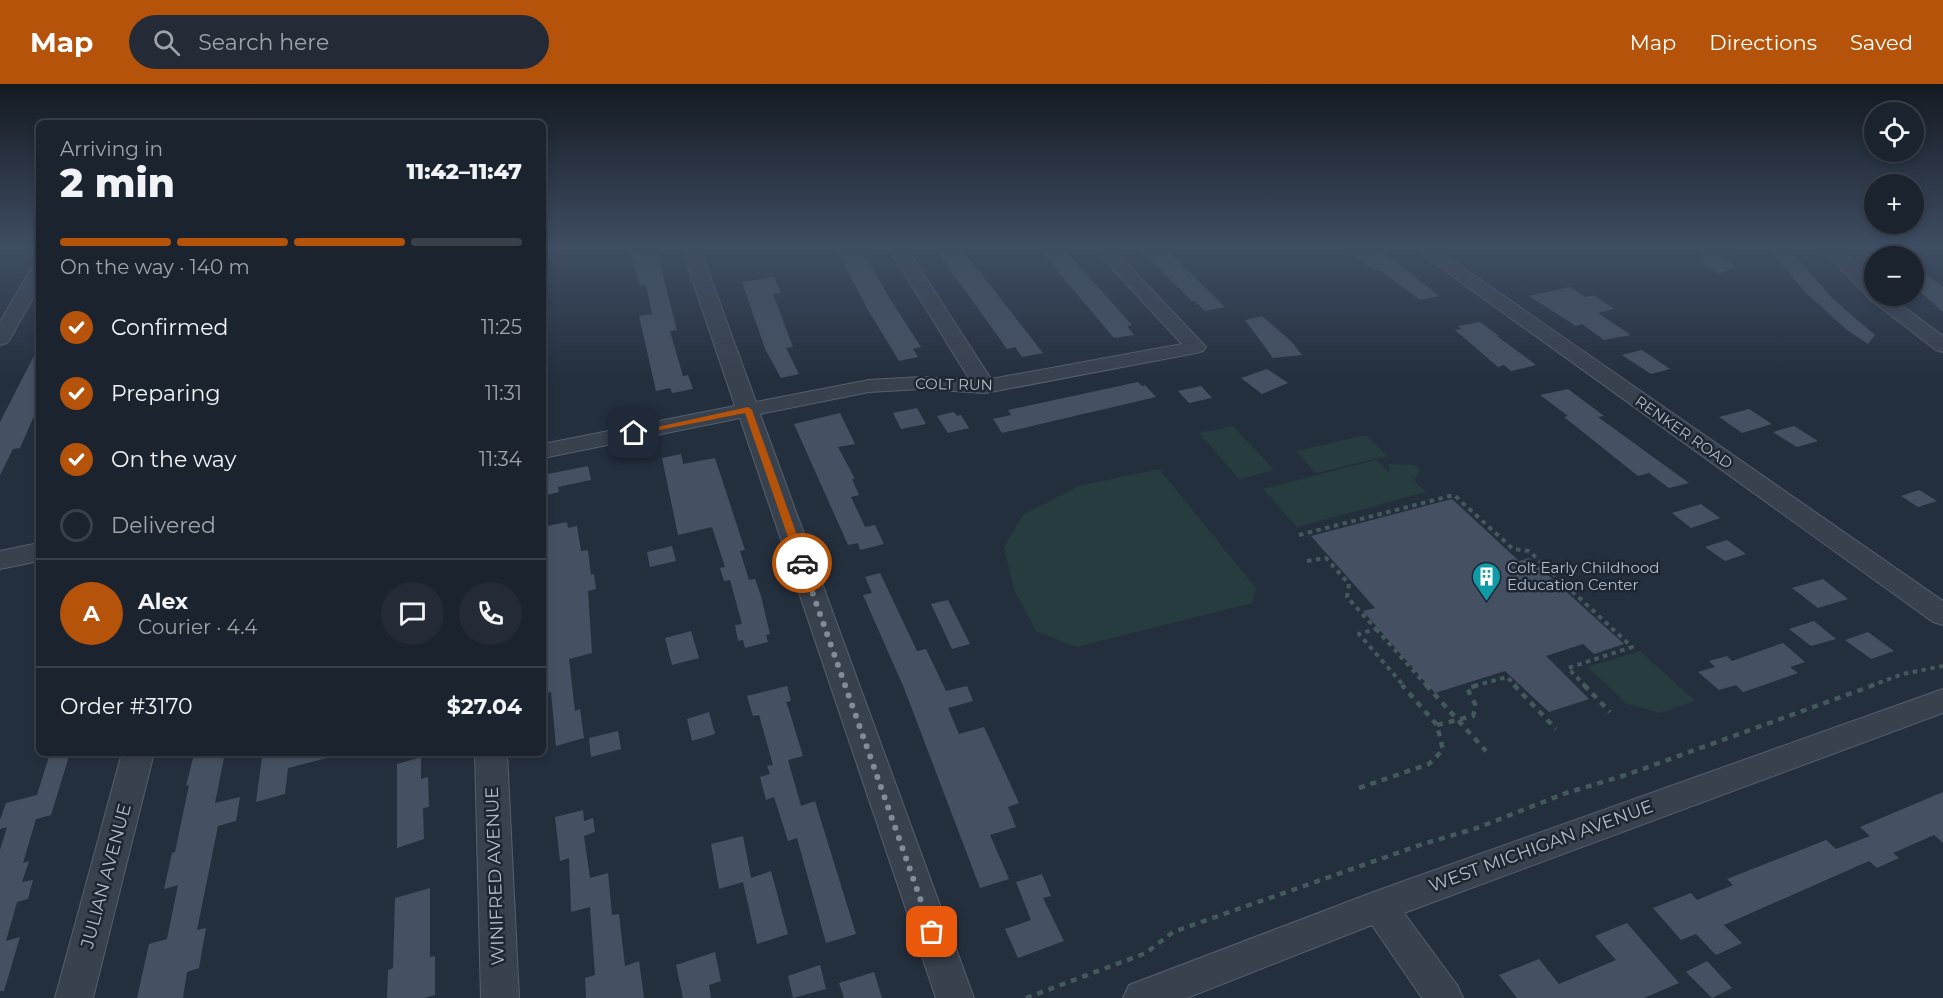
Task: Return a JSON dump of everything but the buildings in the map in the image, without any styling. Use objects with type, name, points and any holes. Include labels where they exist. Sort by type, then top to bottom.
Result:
[{"type":"street","points":[[0,339],[27,292]]},
{"type":"street","points":[[706,292],[955,998]]},
{"type":"street","points":[[925,292],[985,387]]},
{"type":"street","name":"COLT RUN","points":[[546,450],[868,386],[921,383],[985,387],[1196,347],[1143,292]]},
{"type":"street","name":"RENKER ROAD","points":[[1484,292],[1943,615]]},
{"type":"street","points":[[1891,306],[1943,346]]},
{"type":"street","points":[[0,560],[36,553]]},
{"type":"street","name":"WEST MICHIGAN AVENUE","points":[[1142,998],[1379,906],[1842,735],[1943,701]]},
{"type":"street","name":"JULIAN AVENUE","points":[[74,998],[137,756]]},
{"type":"street","name":"WINIFRED AVENUE","points":[[491,756],[500,998]]},
{"type":"street","points":[[1379,906],[1444,998]]},
{"type":"path","points":[[1299,535],[1454,495],[1513,549],[1529,551],[1632,646],[1568,668],[1611,712]]},
{"type":"path","points":[[1306,561],[1326,558],[1349,584],[1347,597],[1486,751]]},
{"type":"path","points":[[1359,788],[1429,764],[1443,750],[1437,725],[1359,634],[1376,628]]},
{"type":"path","points":[[1026,998],[1146,953],[1173,932],[1423,844],[1477,828],[1527,807],[1626,775],[1902,674],[1943,666]]},
{"type":"path","points":[[1437,725],[1473,716],[1476,706],[1467,688],[1506,677],[1556,729]]},
{"type":"green space","points":[[1233,426],[1274,470],[1239,479],[1199,433]]},
{"type":"green space","points":[[1366,435],[1388,456],[1316,473],[1296,451]]},
{"type":"green space","points":[[1376,460],[1390,473],[1388,464],[1415,465],[1420,470],[1414,481],[1426,492],[1297,527],[1263,489]]},
{"type":"green space","points":[[1159,469],[1256,588],[1252,603],[1076,647],[1036,631],[1014,590],[1004,547],[1023,515],[1079,486]]},
{"type":"green space","points":[[1640,651],[1695,701],[1659,713],[1625,703],[1588,667]]},
{"type":"way so far","points":[[802,563],[932,932]]},
{"type":"place","name":"Colt Early Childhood Education Center","points":[[1486,602]]},
{"type":"route","points":[[634,433],[748,410],[802,563]]}]
